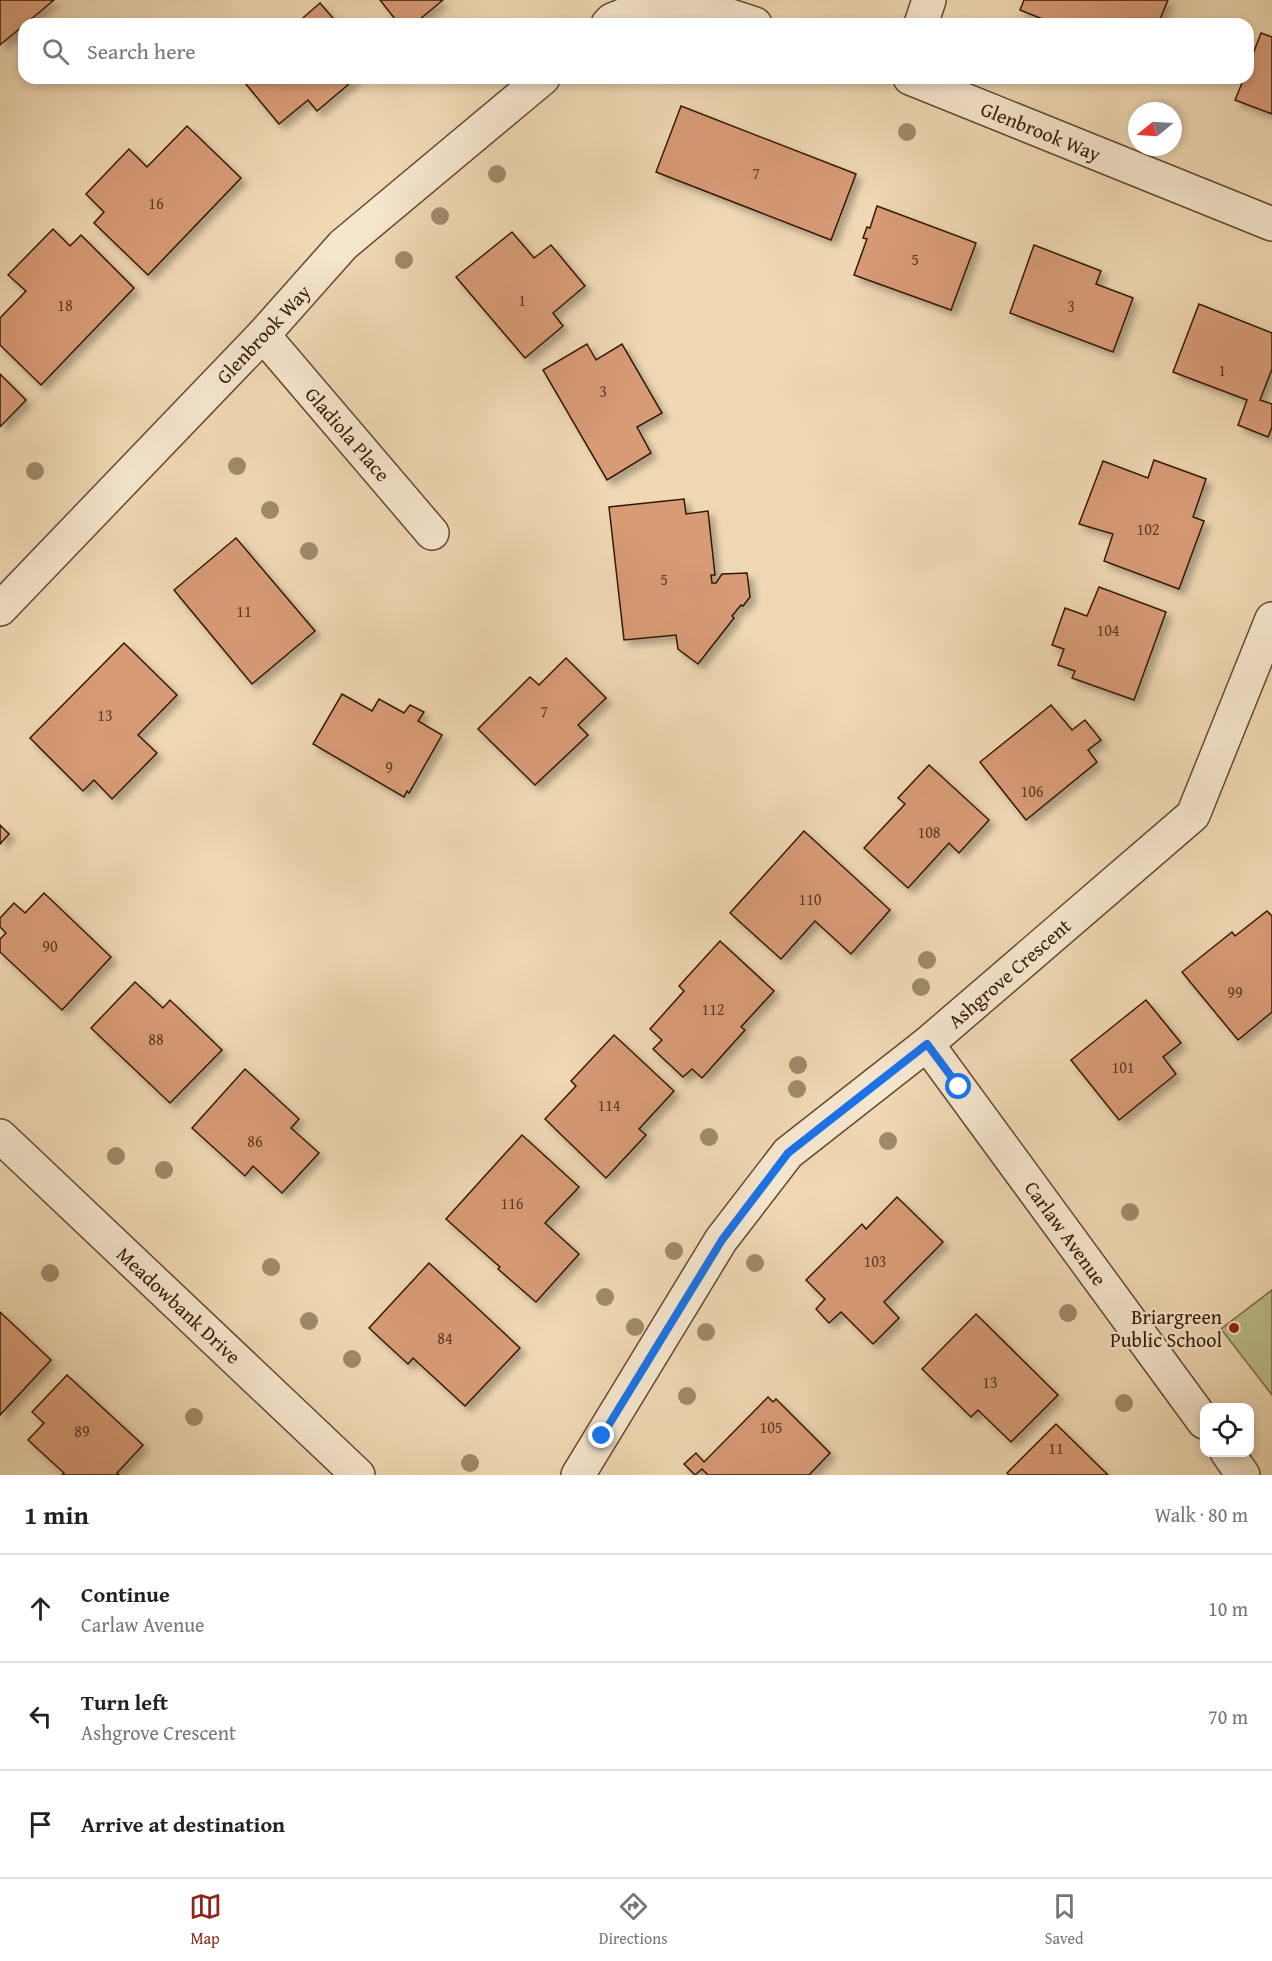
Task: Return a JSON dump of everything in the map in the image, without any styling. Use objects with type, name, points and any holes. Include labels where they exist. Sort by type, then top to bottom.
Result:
[{"type":"street","points":[[923,18],[929,0]]},
{"type":"street","points":[[617,18],[646,7],[675,5],[718,11],[738,18]]},
{"type":"street","name":"Glenbrook Way","points":[[0,609],[263,335],[344,245],[536,84]]},
{"type":"street","name":"Glenbrook Way","points":[[925,84],[1272,224]]},
{"type":"street","name":"Gladiola Place","points":[[263,335],[432,533]]},
{"type":"street","name":"Ashgrove Crescent","points":[[578,1475],[722,1240],[788,1153],[927,1044],[1193,815],[1272,619]]},
{"type":"street","name":"Carlaw Avenue","points":[[927,1044],[1200,1417]]},
{"type":"street","name":"Meadowbank Drive","points":[[0,1136],[358,1475]]},
{"type":"street","points":[[1230,1457],[1243,1475]]},
{"type":"green space","points":[[1272,1290],[1272,1395],[1221,1329]]},
{"type":"building","points":[[0,0],[54,0],[32,18],[18,18],[18,30],[0,45]]},
{"type":"building","points":[[380,0],[443,0],[421,18],[394,18]]},
{"type":"building","points":[[1024,0],[1168,0],[1160,18],[1040,18],[1020,10]]},
{"type":"building","points":[[320,3],[333,18],[303,18]]},
{"type":"building","points":[[1261,33],[1272,37],[1272,114],[1235,100],[1242,84],[1254,84],[1254,51]]},
{"type":"building","points":[[246,84],[349,84],[317,111],[308,100],[279,124]]},
{"type":"building","points":[[681,106],[856,174],[831,240],[656,172]]},
{"type":"building","points":[[187,126],[241,178],[148,275],[94,223],[104,212],[86,194],[129,149],[147,167]]},
{"type":"building","points":[[877,206],[976,243],[951,310],[854,275],[867,239],[863,238],[867,227],[870,228]]},
{"type":"building","points":[[53,229],[70,246],[81,235],[134,288],[41,385],[0,345],[0,318],[26,291],[8,275]]},
{"type":"building","points":[[512,232],[534,258],[551,245],[585,286],[553,313],[563,326],[525,358],[456,277]]},
{"type":"building","points":[[1034,245],[1101,271],[1096,284],[1133,298],[1113,352],[1010,313]]},
{"type":"building","points":[[1199,304],[1272,333],[1272,369],[1260,400],[1272,404],[1272,427],[1268,437],[1238,425],[1247,400],[1173,372]]},
{"type":"building","points":[[587,344],[596,360],[622,344],[662,413],[637,427],[651,453],[607,480],[543,370]]},
{"type":"building","points":[[0,374],[26,400],[0,427]]},
{"type":"building","points":[[1154,460],[1206,479],[1193,517],[1204,521],[1179,589],[1104,561],[1113,534],[1079,524],[1103,461],[1148,478]]},
{"type":"building","points":[[684,499],[686,514],[708,511],[715,575],[711,575],[712,583],[716,583],[722,574],[747,573],[750,597],[732,616],[734,618],[698,664],[678,649],[676,635],[624,640],[609,507]]},
{"type":"building","points":[[236,538],[315,631],[252,684],[174,590]]},
{"type":"building","points":[[1099,587],[1166,612],[1134,700],[1072,678],[1075,671],[1058,665],[1064,649],[1052,645],[1065,608],[1087,616]]},
{"type":"building","points":[[124,643],[177,695],[138,735],[157,753],[112,799],[94,780],[83,791],[30,738]]},
{"type":"building","points":[[566,658],[606,698],[578,725],[588,735],[535,785],[478,729],[530,677],[539,685]]},
{"type":"building","points":[[342,694],[372,711],[379,699],[404,713],[410,705],[424,712],[418,721],[442,735],[409,793],[407,791],[404,797],[313,744]]},
{"type":"building","points":[[1051,705],[1072,730],[1085,720],[1101,740],[1088,750],[1097,762],[1026,820],[980,762]]},
{"type":"building","points":[[929,765],[989,820],[959,853],[949,843],[908,888],[864,848],[905,804],[898,798]]},
{"type":"building","points":[[0,825],[9,834],[0,844]]},
{"type":"building","points":[[804,831],[890,910],[851,954],[815,921],[781,959],[730,913]]},
{"type":"building","points":[[44,893],[111,957],[62,1010],[0,952],[0,939],[6,933],[0,927],[0,918],[14,903],[25,913]]},
{"type":"building","points":[[1267,911],[1272,916],[1272,1012],[1238,1040],[1182,972],[1232,932],[1235,936]]},
{"type":"building","points":[[720,941],[774,991],[741,1027],[745,1030],[702,1078],[692,1069],[683,1077],[653,1049],[662,1040],[650,1029],[684,991],[679,986]]},
{"type":"building","points":[[135,982],[163,1008],[170,1000],[222,1050],[170,1103],[91,1028]]},
{"type":"building","points":[[1146,1000],[1181,1043],[1163,1057],[1176,1074],[1119,1120],[1071,1060]]},
{"type":"building","points":[[614,1035],[674,1091],[639,1129],[646,1135],[606,1178],[545,1119],[576,1086],[571,1081]]},
{"type":"building","points":[[245,1069],[299,1119],[291,1128],[319,1153],[282,1193],[253,1166],[245,1176],[192,1128]]},
{"type":"building","points":[[522,1135],[579,1187],[545,1223],[579,1254],[536,1302],[446,1219]]},
{"type":"building","points":[[897,1197],[943,1242],[884,1302],[899,1318],[873,1344],[841,1312],[829,1323],[816,1309],[825,1299],[806,1280],[862,1224],[866,1229]]},
{"type":"building","points":[[429,1263],[520,1348],[465,1406],[413,1358],[408,1364],[369,1328]]},
{"type":"building","points":[[0,1312],[51,1360],[0,1415]]},
{"type":"building","points":[[976,1314],[1058,1395],[1011,1442],[978,1410],[971,1417],[922,1369]]},
{"type":"building","points":[[67,1375],[143,1445],[117,1473],[119,1475],[62,1475],[64,1473],[28,1440],[44,1423],[32,1412]]},
{"type":"building","points":[[768,1397],[773,1402],[776,1399],[830,1453],[809,1475],[708,1475],[702,1469],[695,1475],[684,1464],[696,1453],[704,1462]]},
{"type":"building","points":[[1056,1424],[1108,1475],[1009,1475],[1007,1473]]},
{"type":"place","name":"Briargreen Public School","points":[[1234,1328]]},
{"type":"route","points":[[602,1436],[722,1240],[788,1153],[927,1044],[959,1087]]}]
